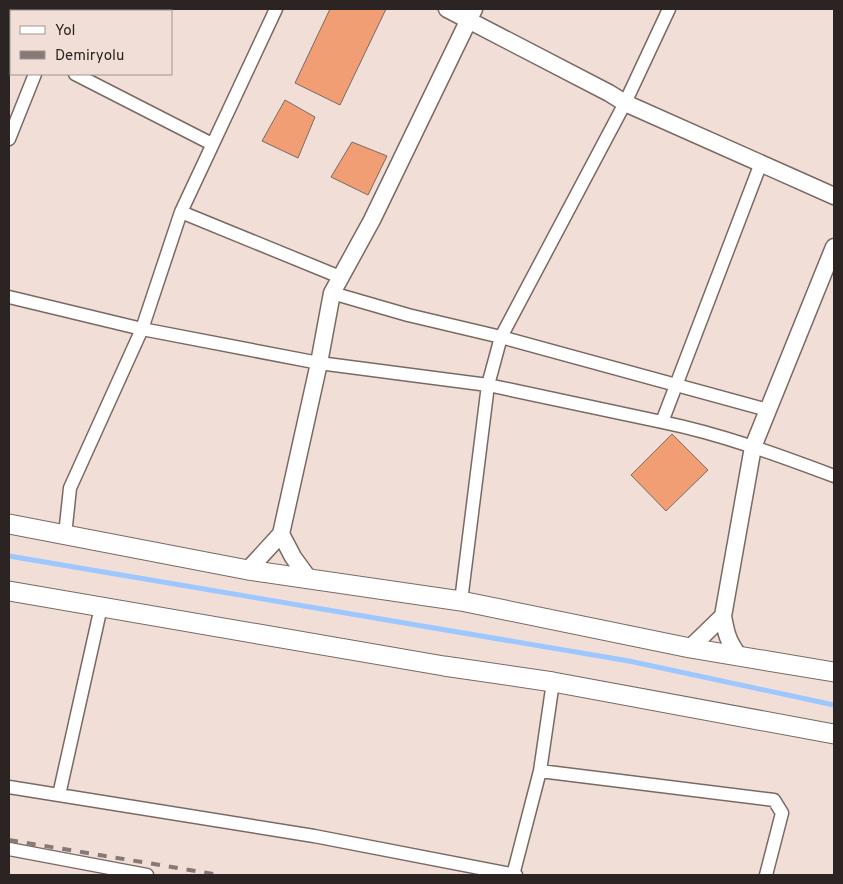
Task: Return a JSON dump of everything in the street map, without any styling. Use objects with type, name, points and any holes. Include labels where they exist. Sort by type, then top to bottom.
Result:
[{"type":"main road","points":[[9,524],[248,570],[461,601],[690,648],[834,672]]},
{"type":"main road","points":[[9,592],[444,666],[553,682],[834,734]]},
{"type":"street","points":[[65,535],[70,488],[142,329],[181,212],[276,9]]},
{"type":"street","points":[[447,9],[470,14],[625,103],[834,196]]},
{"type":"street","points":[[461,601],[488,385],[501,337],[625,103],[669,9]]},
{"type":"street","points":[[248,570],[281,534],[319,363],[332,293],[372,220],[470,14]]},
{"type":"street","points":[[9,139],[35,75]]},
{"type":"street","points":[[77,75],[212,144]]},
{"type":"street","points":[[662,422],[761,163]]},
{"type":"street","points":[[181,212],[340,277]]},
{"type":"street","points":[[739,656],[729,641],[723,616],[753,447],[834,247]]},
{"type":"street","points":[[332,293],[408,315],[501,337],[768,410]]},
{"type":"street","points":[[9,297],[142,329],[319,363],[488,385],[688,427],[753,447],[834,476]]},
{"type":"street","points":[[281,534],[293,557],[309,579]]},
{"type":"street","points":[[59,795],[101,607]]},
{"type":"street","points":[[690,648],[723,616]]},
{"type":"street","points":[[9,787],[314,836],[514,875],[540,771],[553,682]]},
{"type":"street","points":[[540,771],[774,800],[782,813],[766,875]]},
{"type":"street","points":[[9,850],[147,875]]},
{"type":"building","points":[[330,9],[386,9],[340,105],[295,83]]},
{"type":"building","points":[[285,100],[315,117],[298,158],[262,141]]},
{"type":"building","points":[[352,142],[387,156],[368,195],[331,177]]},
{"type":"building","points":[[672,434],[708,470],[666,511],[631,475]]},
{"type":"waterway","points":[[9,556],[629,661],[834,705]]},
{"type":"railway","points":[[9,840],[220,875]]}]
